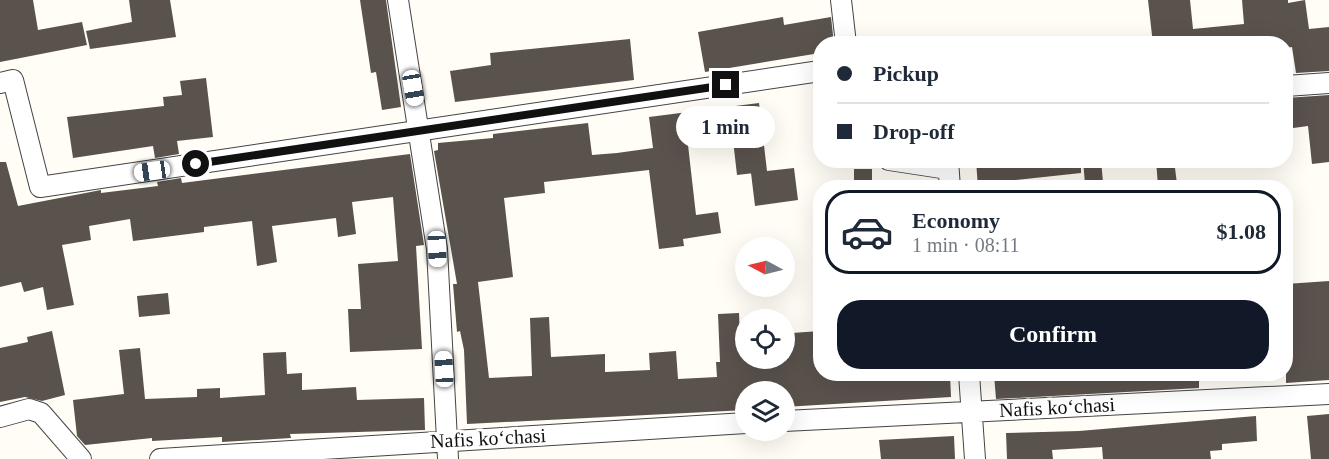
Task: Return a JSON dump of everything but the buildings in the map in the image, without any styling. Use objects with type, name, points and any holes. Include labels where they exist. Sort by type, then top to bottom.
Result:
[{"type":"street","points":[[398,0],[437,249],[448,449]]},
{"type":"street","points":[[841,0],[845,36]]},
{"type":"street","points":[[0,83],[13,80],[40,188],[813,72]]},
{"type":"street","points":[[1293,86],[1329,83]]},
{"type":"street","points":[[929,168],[949,172]]},
{"type":"street","points":[[970,381],[975,459]]},
{"type":"street","name":"Nafis koʻchasi","points":[[795,420],[1329,394]]},
{"type":"street","points":[[0,417],[29,408],[41,414],[81,459]]},
{"type":"street","name":"Nafis koʻchasi","points":[[160,459],[448,449],[735,424]]},
{"type":"route","points":[[196,164],[726,85]]}]
